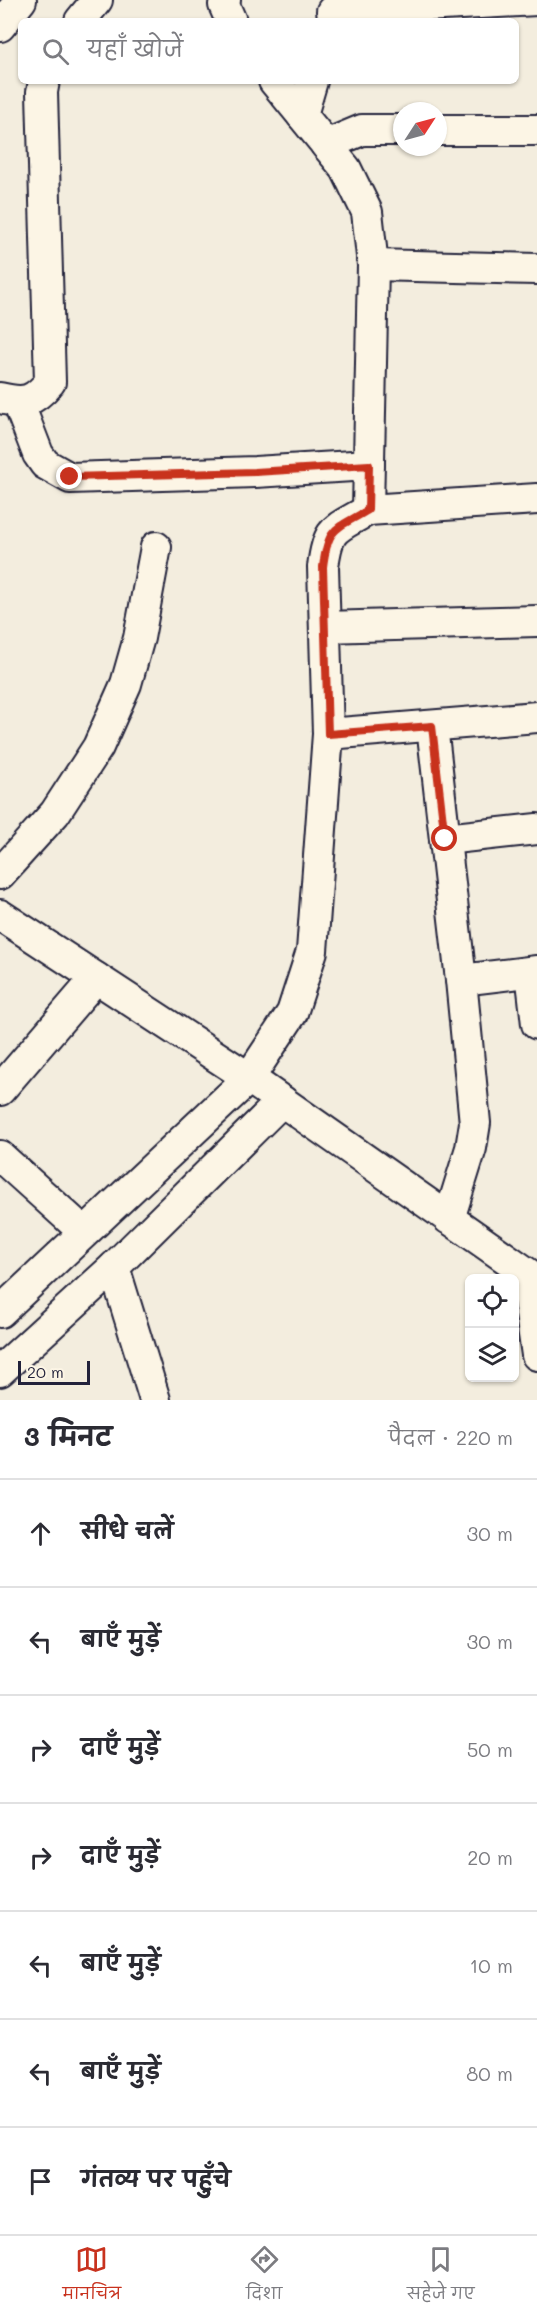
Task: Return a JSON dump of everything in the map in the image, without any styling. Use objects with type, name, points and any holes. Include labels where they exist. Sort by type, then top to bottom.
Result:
[{"type":"street","points":[[0,26],[21,0]]},
{"type":"street","points":[[82,18],[97,0]]},
{"type":"street","points":[[225,0],[230,18]]},
{"type":"street","points":[[332,11],[537,0]]},
{"type":"street","points":[[43,84],[50,382],[35,398],[9,400],[45,464],[70,477],[255,472],[369,465]]},
{"type":"street","points":[[276,84],[346,170],[367,212],[373,265],[368,510]]},
{"type":"street","points":[[302,115],[311,84]]},
{"type":"street","points":[[326,146],[362,130],[393,130]]},
{"type":"street","points":[[447,130],[537,130]]},
{"type":"street","points":[[373,265],[537,269]]},
{"type":"street","points":[[0,1312],[249,1078],[292,1013],[312,951],[328,734],[323,567],[330,534],[368,510],[537,500]]},
{"type":"street","points":[[0,874],[55,813],[98,747],[126,684],[139,638],[156,547]]},
{"type":"street","points":[[325,627],[537,621]]},
{"type":"street","points":[[328,734],[537,717]]},
{"type":"street","points":[[432,726],[475,1123],[471,1148],[449,1219]]},
{"type":"street","points":[[445,839],[537,829]]},
{"type":"street","points":[[0,915],[249,1078],[531,1277],[537,1355]]},
{"type":"street","points":[[461,980],[534,972],[537,1024]]},
{"type":"street","points":[[0,1090],[96,978]]},
{"type":"street","points":[[1,1370],[114,1267],[282,1101]]},
{"type":"street","points":[[0,1156],[84,1232]]},
{"type":"street","points":[[114,1267],[154,1400]]},
{"type":"route","points":[[70,477],[255,472],[369,465],[368,510],[330,534],[326,546],[323,567],[328,734],[432,726],[445,839]]}]
